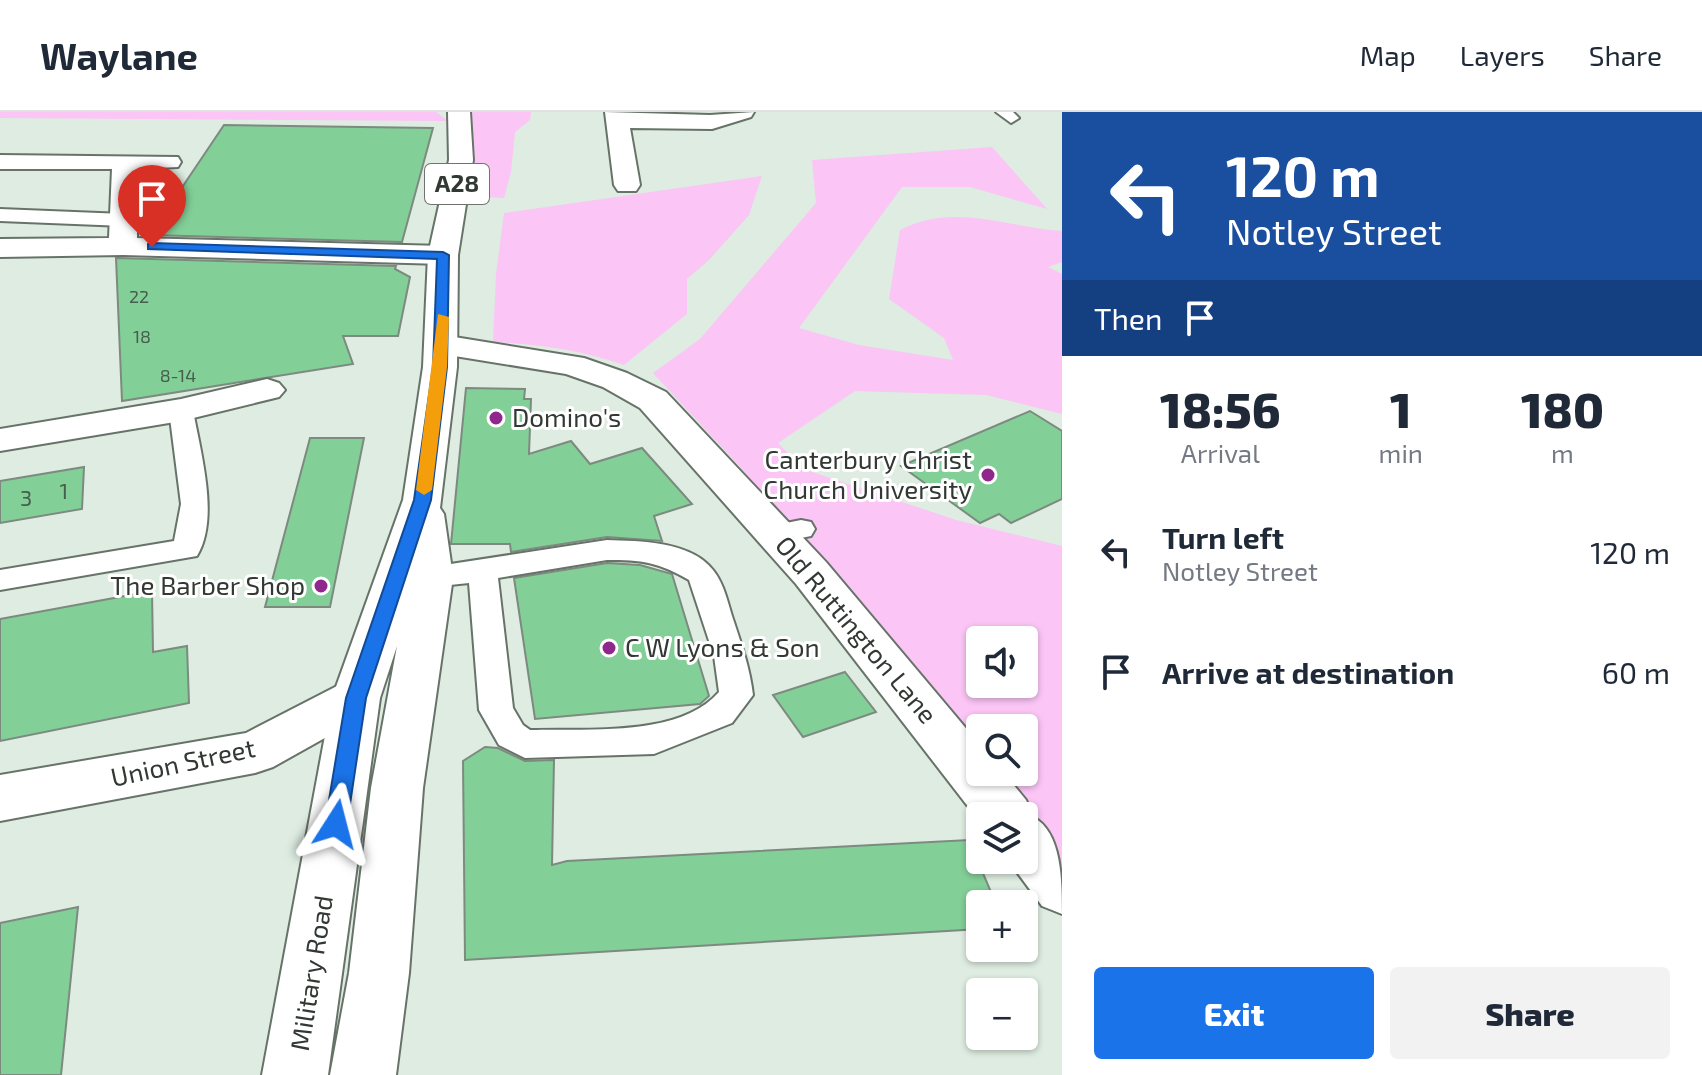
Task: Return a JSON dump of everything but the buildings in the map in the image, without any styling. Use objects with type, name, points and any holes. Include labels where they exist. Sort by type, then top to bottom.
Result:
[{"type":"main road","name":"Military Road","points":[[295,1075],[356,698],[423,500],[442,345],[443,255],[461,160],[459,112]]},
{"type":"main road","points":[[627,185],[618,117],[712,122],[743,112]]},
{"type":"main road","points":[[0,162],[169,162]]},
{"type":"main road","points":[[124,233],[125,162]]},
{"type":"main road","points":[[0,248],[124,233],[443,255]]},
{"type":"main road","name":"Old Ruttington Lane","points":[[442,345],[572,365],[615,380],[653,400],[789,531],[821,584],[996,802]]},
{"type":"main road","points":[[0,440],[181,410],[267,390]]},
{"type":"main road","name":"Military Road","points":[[363,1075],[379,973],[397,788],[431,577],[423,500]]},
{"type":"main road","name":"Union Street","points":[[0,798],[255,752],[356,698]]},
{"type":"main road","points":[[1038,856],[1062,888]]},
{"type":"lane","points":[[0,215],[124,233]]},
{"type":"lane","points":[[0,580],[187,549],[195,504],[181,410]]},
{"type":"lane","points":[[431,577],[460,577],[483,571],[597,550],[632,550],[674,558],[702,575],[735,668],[736,695],[720,714],[654,740],[525,744],[511,735],[496,710],[483,571]]},
{"type":"shaded area","points":[[0,112],[436,112],[448,121],[0,118]]},
{"type":"shaded area","points":[[459,112],[531,112],[530,120],[515,132],[511,172],[504,198],[455,195]]},
{"type":"shaded area","points":[[992,147],[1047,209],[970,187],[902,187],[799,328],[859,345],[953,360],[944,338],[889,299],[900,230],[920,222],[960,217],[1062,231],[1062,262],[1048,267],[1062,274],[1062,414],[986,395],[855,391],[778,443],[803,469],[956,520],[1062,546],[1062,873],[1038,842],[1038,802],[1011,802],[996,786],[1038,786],[1038,714],[966,714],[966,750],[742,469],[653,373],[700,339],[816,203],[812,160]]},
{"type":"shaded area","points":[[762,176],[749,215],[709,260],[687,279],[687,314],[624,365],[559,349],[493,342],[496,274],[504,213]]},
{"type":"slow traffic","points":[[424,490],[440,367],[442,317]]},
{"type":"place","name":"Domino's","points":[[496,418]]},
{"type":"place","name":"Canterbury Christ Church University","points":[[988,475]]},
{"type":"place","name":"The Barber Shop","points":[[321,586]]},
{"type":"place","name":"C W Lyons & Son","points":[[609,648]]},
{"type":"route","points":[[152,247],[443,255],[442,345],[423,500],[356,698],[336,824]]}]
